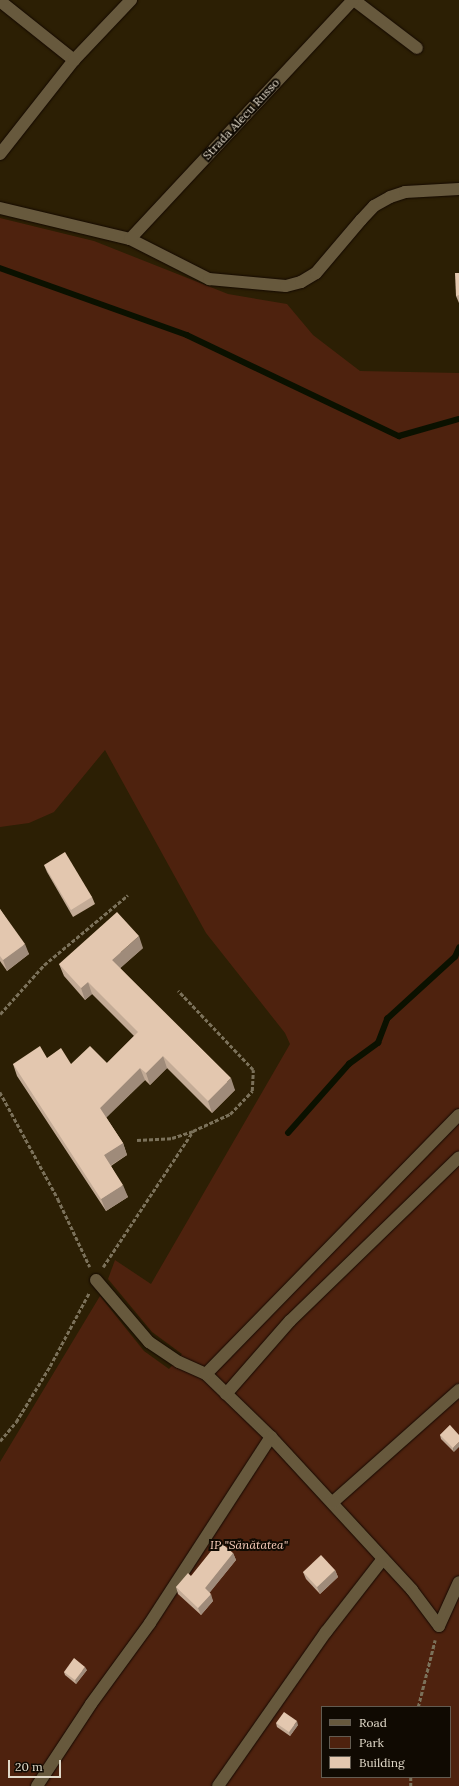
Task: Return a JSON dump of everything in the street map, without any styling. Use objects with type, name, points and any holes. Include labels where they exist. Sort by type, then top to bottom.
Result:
[{"type":"street","points":[[0,154],[74,60],[131,0]]},
{"type":"street","name":"Strada Alecu Russo","points":[[130,239],[354,0],[417,48]]},
{"type":"street","points":[[0,1],[74,60]]},
{"type":"street","points":[[0,208],[130,239],[209,279],[286,286],[301,282],[316,273],[374,206],[390,197],[405,192],[459,189]]},
{"type":"street","points":[[206,1374],[459,1115]]},
{"type":"street","points":[[226,1394],[290,1320],[459,1157]]},
{"type":"street","points":[[96,1280],[149,1342],[179,1362],[206,1374],[271,1437],[333,1502],[382,1560],[412,1590],[439,1626],[459,1582]]},
{"type":"street","points":[[333,1502],[459,1390]]},
{"type":"street","points":[[37,1786],[92,1704],[150,1623],[271,1437]]},
{"type":"street","points":[[218,1786],[326,1632],[382,1560]]},
{"type":"path","points":[[0,1014],[44,965],[128,895]]},
{"type":"path","points":[[137,1140],[172,1138],[193,1131],[230,1114],[252,1091],[253,1070],[178,991]]},
{"type":"path","points":[[0,1092],[58,1199],[96,1280]]},
{"type":"path","points":[[0,1441],[16,1422],[50,1366],[108,1256],[193,1131]]},
{"type":"path","points":[[418,1706],[439,1626]]},
{"type":"green space","name":"IP \"Sănătatea\"","points":[[0,218],[94,241],[228,294],[287,304],[313,335],[360,371],[459,373],[459,1786],[0,1786],[0,1462],[100,1296],[144,1351],[169,1369],[182,1354],[152,1332],[108,1279],[115,1260],[151,1284],[290,1044],[285,1033],[206,933],[105,750],[54,812],[29,823],[0,827]]},
{"type":"building","points":[[455,273],[459,273],[459,295],[456,296]]},
{"type":"building","points":[[65,852],[92,897],[71,910],[44,865]]},
{"type":"building","points":[[0,909],[25,944],[3,960],[0,956]]},
{"type":"building","points":[[117,912],[139,936],[112,960],[231,1078],[208,1101],[163,1056],[146,1073],[140,1068],[100,1108],[123,1143],[104,1155],[123,1185],[101,1199],[13,1064],[40,1046],[47,1058],[61,1048],[71,1064],[90,1046],[107,1063],[138,1032],[88,982],[81,988],[59,964]]},
{"type":"building","points":[[450,1425],[459,1435],[459,1442],[453,1448],[440,1435]]},
{"type":"building","points":[[219,1541],[233,1553],[205,1588],[211,1594],[198,1608],[176,1587],[188,1573],[191,1576]]},
{"type":"building","points":[[321,1555],[335,1570],[317,1587],[303,1572]]},
{"type":"building","points":[[74,1658],[85,1667],[75,1680],[64,1672]]},
{"type":"building","points":[[284,1712],[297,1721],[289,1732],[276,1723]]},
{"type":"waterway","points":[[0,268],[187,335],[399,436],[459,419]]},
{"type":"waterway","points":[[288,1133],[349,1064],[378,1043],[387,1019],[455,957],[459,948]]}]
